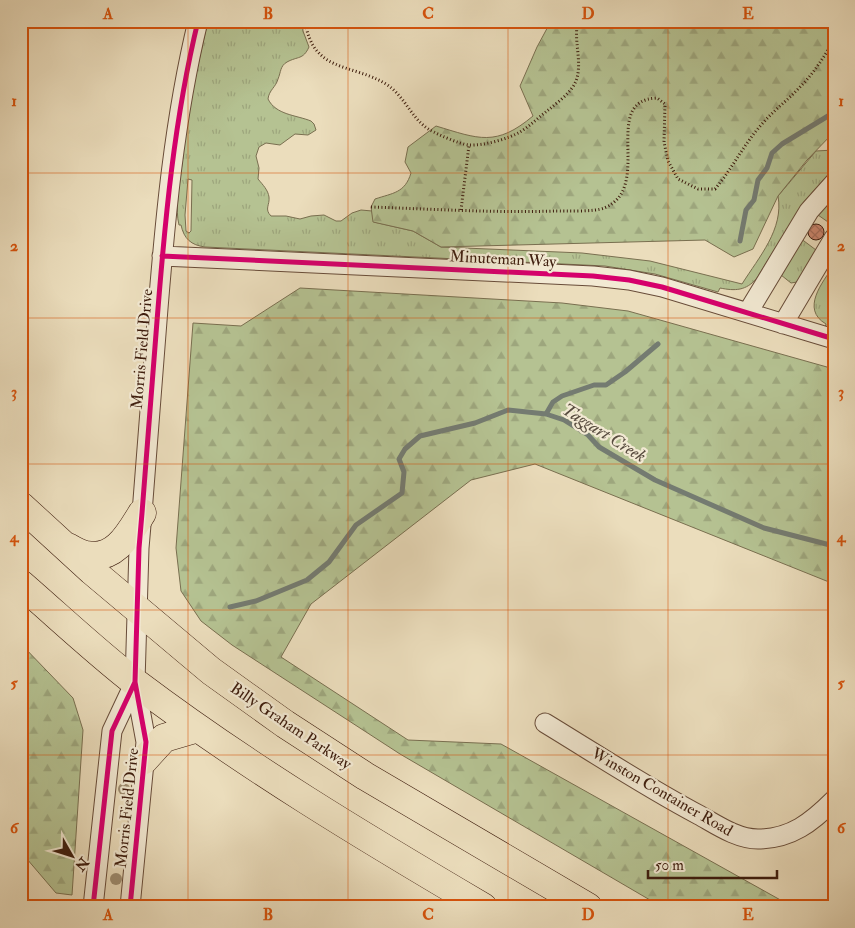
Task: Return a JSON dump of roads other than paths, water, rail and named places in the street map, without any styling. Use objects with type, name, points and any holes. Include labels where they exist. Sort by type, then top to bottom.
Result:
[{"type":"highway","name":"Billy Graham Parkway","points":[[21,506],[137,610],[212,671],[285,724],[365,776],[588,907]]},
{"type":"highway","points":[[64,545],[84,555],[97,556],[114,550],[128,536],[142,513]]},
{"type":"highway","points":[[21,584],[135,682],[198,728],[367,839],[483,907]]},
{"type":"highway","points":[[144,760],[164,738],[198,728]]},
{"type":"street","name":"Morris Field Drive","points":[[130,907],[146,742],[135,682],[142,513],[162,256],[175,140],[182,95],[198,21]]},
{"type":"street","points":[[748,312],[810,211],[834,183]]},
{"type":"street","points":[[783,324],[834,238]]},
{"type":"street","name":"Minuteman Way","points":[[162,256],[593,276],[630,280],[662,287],[834,339]]},
{"type":"street","name":"Morris Field Drive","points":[[93,907],[112,731],[135,682]]},
{"type":"street","name":"Winston Container Road","points":[[545,723],[678,803],[737,835],[757,839],[777,838],[804,827],[834,800]]},
{"type":"waterway","points":[[740,241],[746,210],[754,200],[758,180],[767,168],[772,153],[782,144],[828,116],[834,116]]},
{"type":"waterway","points":[[546,414],[553,402],[562,396],[594,385],[606,385],[625,372],[658,344]]},
{"type":"waterway","name":"Taggart Creek","points":[[230,607],[256,601],[307,580],[329,562],[356,525],[402,493],[404,472],[399,459],[405,449],[420,436],[475,423],[508,410],[546,414],[564,420],[588,435],[599,447],[655,480],[764,528],[834,546]]}]
